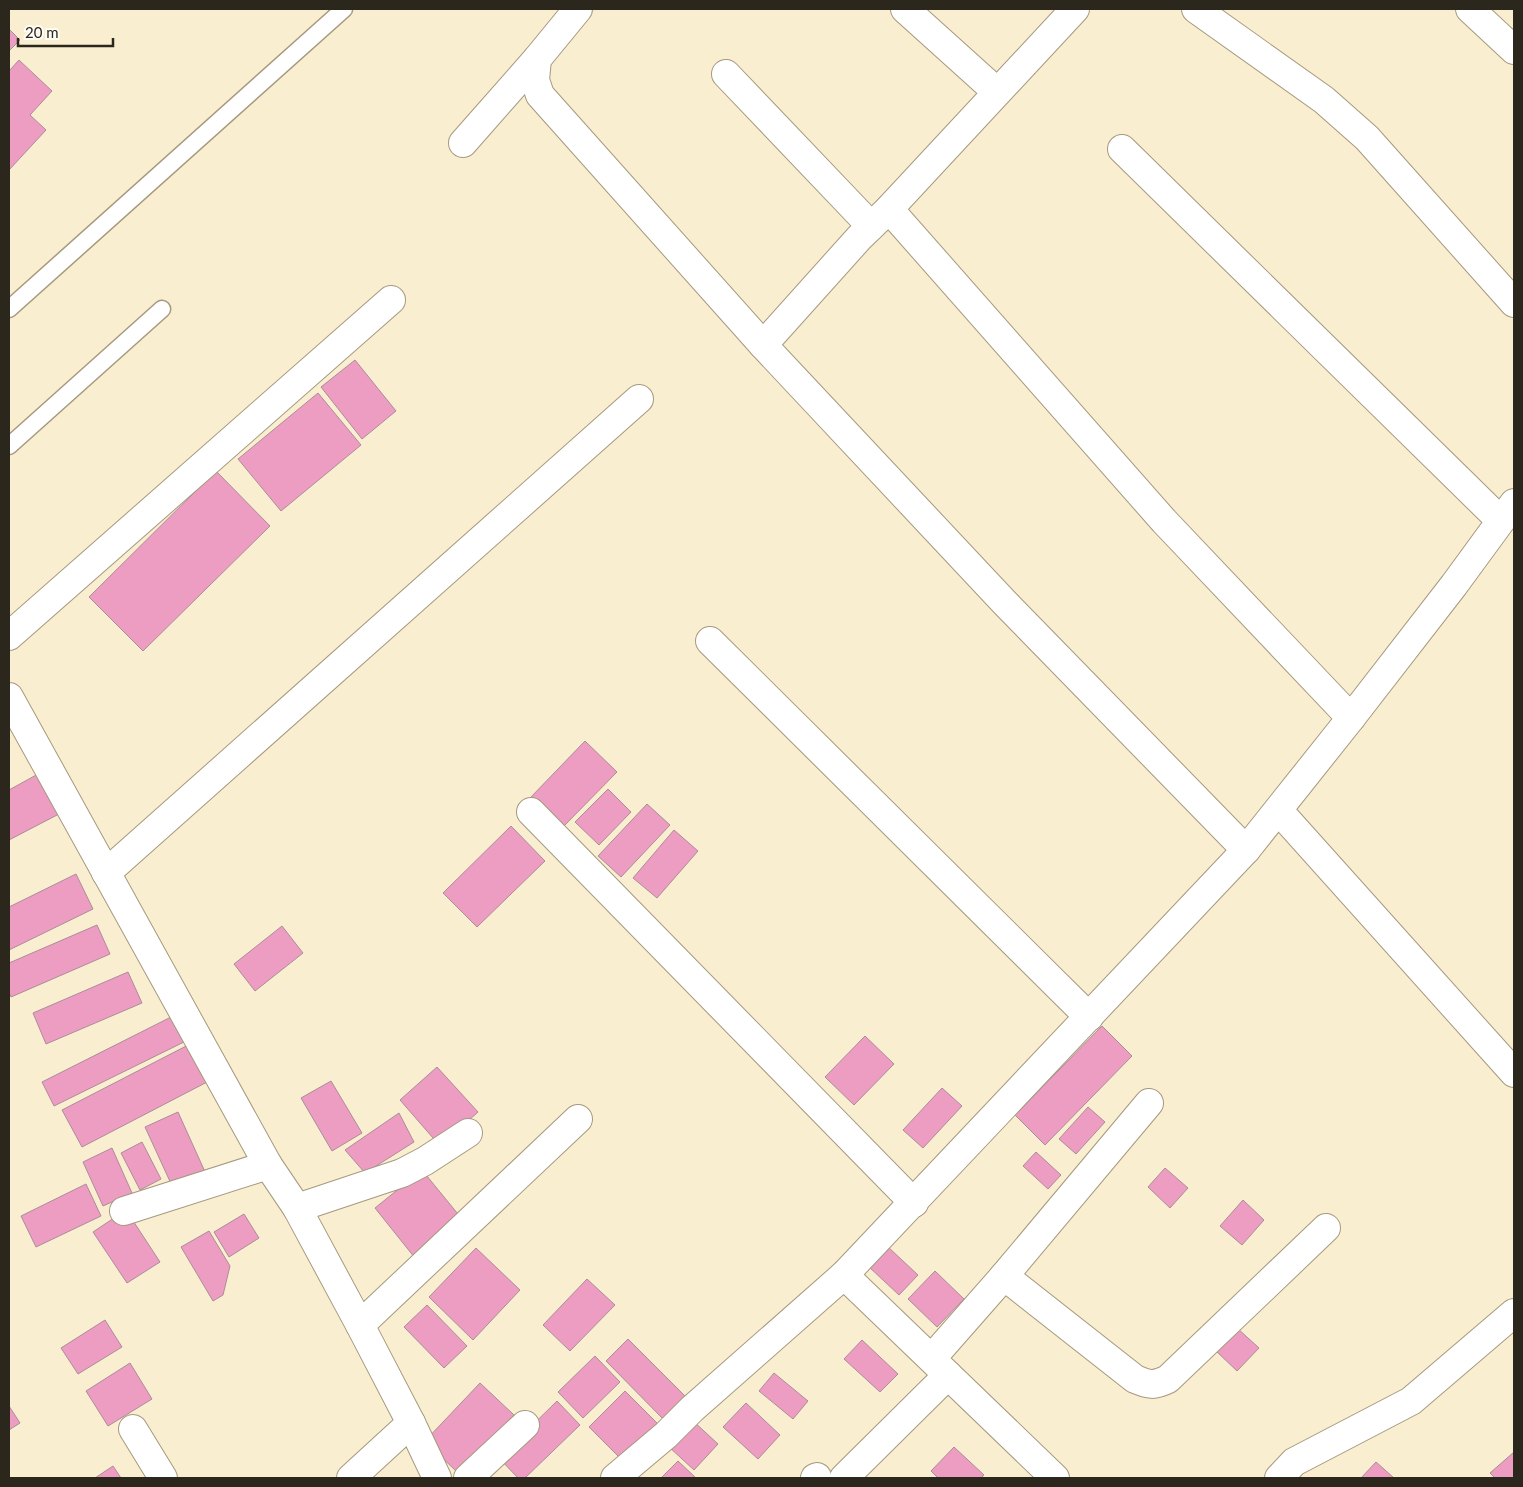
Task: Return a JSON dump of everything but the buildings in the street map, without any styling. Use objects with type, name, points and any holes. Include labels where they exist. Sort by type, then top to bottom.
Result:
[{"type":"street","points":[[463,143],[578,9]]},
{"type":"street","points":[[905,9],[998,92]]},
{"type":"street","points":[[763,345],[1075,9]]},
{"type":"street","points":[[1196,9],[1324,100],[1367,138],[1514,303]]},
{"type":"street","points":[[1470,9],[1514,50]]},
{"type":"street","points":[[537,59],[536,80],[540,95],[763,345],[1005,603],[1246,850]]},
{"type":"street","points":[[726,74],[880,218],[1351,718]]},
{"type":"street","points":[[615,1478],[666,1435],[692,1409],[844,1275],[1246,850],[1279,811],[1454,585],[1507,512],[1122,149]]},
{"type":"street","points":[[9,636],[390,300]]},
{"type":"street","points":[[106,873],[639,399]]},
{"type":"street","points":[[710,641],[1089,1017]]},
{"type":"street","points":[[9,697],[268,1165],[296,1208],[360,1325],[411,1423],[437,1478]]},
{"type":"street","points":[[1279,811],[1514,1073]]},
{"type":"street","points":[[531,812],[914,1203]]},
{"type":"street","points":[[844,1478],[940,1367],[1004,1276],[1149,1104]]},
{"type":"street","points":[[360,1325],[578,1119]]},
{"type":"street","points":[[296,1208],[402,1173],[426,1161],[468,1133]]},
{"type":"street","points":[[124,1211],[268,1165]]},
{"type":"street","points":[[1004,1276],[1135,1379],[1156,1385],[1168,1379],[1326,1228]]},
{"type":"street","points":[[844,1275],[1055,1478]]},
{"type":"street","points":[[1295,1473],[1411,1401],[1514,1313]]},
{"type":"street","points":[[351,1478],[411,1423]]},
{"type":"street","points":[[468,1478],[525,1425]]},
{"type":"street","points":[[133,1429],[163,1478]]},
{"type":"lane","points":[[9,309],[344,9]]},
{"type":"lane","points":[[9,446],[162,308]]}]
